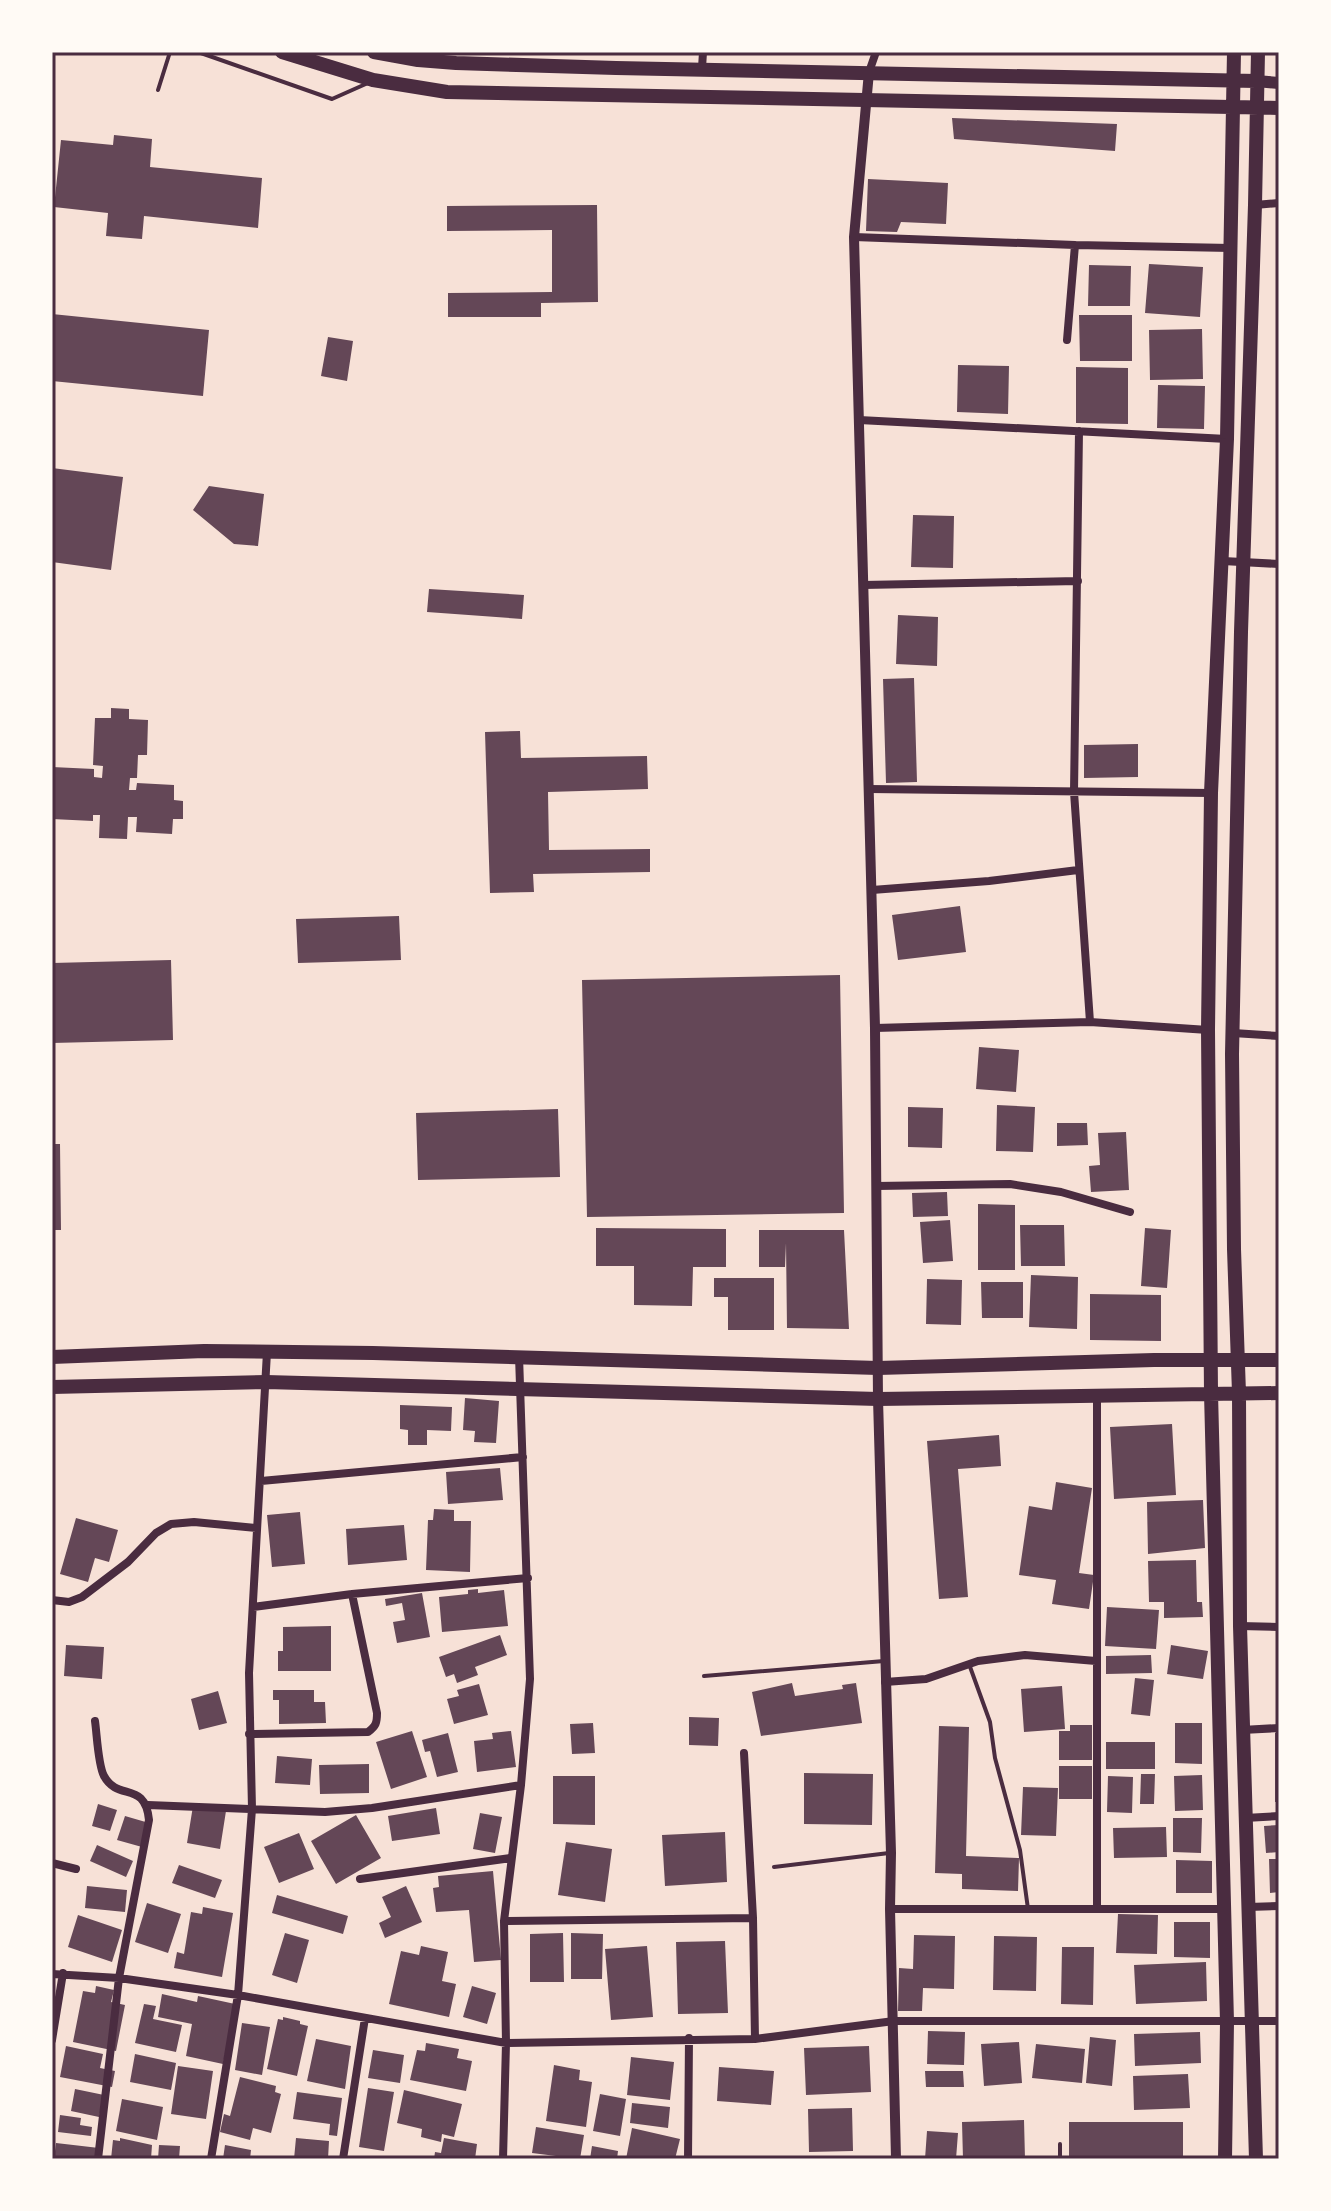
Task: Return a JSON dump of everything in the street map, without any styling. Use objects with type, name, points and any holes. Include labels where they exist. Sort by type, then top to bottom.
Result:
[{"type":"main road","points":[[282,52],[373,80],[447,92],[1279,108]]},
{"type":"main road","points":[[374,52],[456,63],[1279,83]]},
{"type":"main road","points":[[1225,2159],[1227,2022],[1211,1393],[1208,1030],[1211,793],[1227,439],[1234,52]]},
{"type":"main road","points":[[1256,2159],[1242,1730],[1233,1033],[1258,52]]},
{"type":"main road","points":[[52,1357],[204,1351],[519,1356],[878,1368],[1279,1360]]},
{"type":"main road","points":[[52,1387],[266,1382],[878,1399],[1279,1393]]},
{"type":"street","points":[[702,68],[703,52]]},
{"type":"street","points":[[876,52],[869,72],[865,101],[854,237],[872,890],[878,1399],[896,2159]]},
{"type":"street","points":[[1255,205],[1279,203]]},
{"type":"street","points":[[854,237],[1231,248]]},
{"type":"street","points":[[1067,340],[1075,245]]},
{"type":"street","points":[[859,420],[1227,439]]},
{"type":"street","points":[[1079,431],[1074,792],[1090,1022]]},
{"type":"street","points":[[1223,561],[1279,564]]},
{"type":"street","points":[[863,585],[1078,581]]},
{"type":"street","points":[[869,789],[1211,793]]},
{"type":"street","points":[[872,890],[1078,870]]},
{"type":"street","points":[[875,1028],[1090,1022],[1208,1030]]},
{"type":"street","points":[[1233,1033],[1279,1036]]},
{"type":"street","points":[[876,1186],[1010,1184],[1061,1192],[1130,1212]]},
{"type":"street","points":[[211,2159],[238,1995],[252,1809],[249,1734],[253,1607],[267,1352]]},
{"type":"street","points":[[503,2159],[506,2043],[504,1921],[530,1679],[519,1356]]},
{"type":"street","points":[[1097,1396],[1097,1909]]},
{"type":"street","points":[[261,1481],[523,1457]]},
{"type":"street","points":[[52,1600],[69,1602],[82,1597],[128,1562],[156,1533],[171,1524],[194,1522],[257,1528]]},
{"type":"street","points":[[253,1607],[352,1594],[528,1578]]},
{"type":"street","points":[[249,1734],[368,1732],[374,1728],[377,1713],[352,1594]]},
{"type":"street","points":[[1240,1626],[1279,1627]]},
{"type":"street","points":[[885,1682],[926,1679],[969,1664],[1025,1655],[1096,1661]]},
{"type":"street","points":[[95,1721],[102,1774],[113,1786],[141,1796],[148,1805],[147,1833],[119,1978],[98,2159]]},
{"type":"street","points":[[1242,1730],[1279,1728]]},
{"type":"street","points":[[744,1753],[753,1918],[755,2039]]},
{"type":"street","points":[[148,1805],[325,1812],[372,1808],[521,1785]]},
{"type":"street","points":[[1245,1818],[1279,1816]]},
{"type":"street","points":[[360,1879],[511,1858]]},
{"type":"street","points":[[52,1863],[76,1869]]},
{"type":"street","points":[[1248,1907],[1279,1906]]},
{"type":"street","points":[[890,1909],[1222,1909]]},
{"type":"street","points":[[504,1921],[753,1918]]},
{"type":"street","points":[[52,2040],[63,1973]]},
{"type":"street","points":[[52,1974],[119,1978],[238,1995],[506,2043],[755,2039],[894,2021],[1279,2021]]},
{"type":"street","points":[[343,2159],[365,2018]]},
{"type":"street","points":[[688,2159],[689,2038]]},
{"type":"lane","points":[[158,90],[170,52]]},
{"type":"lane","points":[[198,52],[332,99],[373,80]]},
{"type":"lane","points":[[704,1676],[884,1661]]},
{"type":"lane","points":[[969,1664],[990,1722],[995,1758],[1020,1850],[1028,1909]]},
{"type":"lane","points":[[774,1867],[891,1853]]},
{"type":"lane","points":[[1060,2144],[1060,2159]]},
{"type":"building","points":[[952,118],[1117,124],[1115,151],[954,139]]},
{"type":"building","points":[[114,135],[152,139],[150,167],[262,178],[258,228],[144,216],[142,239],[106,236],[108,213],[54,207],[61,140],[113,145]]},
{"type":"building","points":[[868,179],[948,183],[946,224],[901,222],[897,232],[866,231]]},
{"type":"building","points":[[597,205],[598,302],[541,303],[541,317],[448,317],[448,293],[552,292],[552,230],[447,231],[447,206]]},
{"type":"building","points":[[1149,264],[1203,267],[1200,317],[1145,313]]},
{"type":"building","points":[[1089,265],[1131,266],[1130,306],[1088,306]]},
{"type":"building","points":[[52,314],[209,330],[203,396],[52,381]]},
{"type":"building","points":[[1079,315],[1132,315],[1132,361],[1080,361]]},
{"type":"building","points":[[1202,329],[1203,379],[1150,380],[1149,330]]},
{"type":"building","points":[[328,337],[353,341],[347,381],[321,376]]},
{"type":"building","points":[[958,365],[1009,366],[1008,414],[957,412]]},
{"type":"building","points":[[1076,367],[1128,368],[1128,424],[1076,423]]},
{"type":"building","points":[[1158,385],[1205,386],[1204,429],[1157,428]]},
{"type":"building","points":[[52,468],[123,477],[111,570],[52,562]]},
{"type":"building","points":[[209,486],[264,494],[258,546],[234,544],[193,510]]},
{"type":"building","points":[[913,515],[954,516],[953,568],[911,567]]},
{"type":"building","points":[[429,589],[524,595],[522,619],[427,612]]},
{"type":"building","points":[[898,615],[938,617],[937,666],[896,664]]},
{"type":"building","points":[[914,678],[917,782],[886,783],[883,679]]},
{"type":"building","points":[[111,708],[129,709],[129,719],[148,720],[147,755],[138,755],[137,778],[130,778],[129,790],[136,790],[137,783],[174,785],[174,800],[183,801],[183,819],[173,819],[172,834],[136,832],[137,817],[128,817],[127,839],[99,838],[100,815],[93,815],[93,821],[52,819],[52,767],[94,769],[94,777],[102,778],[103,766],[93,765],[95,718],[111,718]]},
{"type":"building","points":[[520,731],[521,758],[647,756],[648,789],[548,792],[549,850],[650,849],[650,872],[533,874],[534,892],[490,893],[485,732]]},
{"type":"building","points":[[1138,744],[1138,777],[1084,778],[1084,745]]},
{"type":"building","points":[[960,906],[966,952],[898,960],[892,915]]},
{"type":"building","points":[[399,916],[401,960],[298,963],[296,919]]},
{"type":"building","points":[[171,960],[173,1040],[52,1043],[52,963]]},
{"type":"building","points":[[840,975],[844,1213],[587,1217],[582,980]]},
{"type":"building","points":[[979,1047],[1019,1050],[1016,1092],[976,1089]]},
{"type":"building","points":[[997,1105],[1035,1107],[1033,1152],[996,1151]]},
{"type":"building","points":[[908,1107],[943,1108],[942,1148],[908,1147]]},
{"type":"building","points":[[558,1109],[560,1177],[418,1180],[416,1113]]},
{"type":"building","points":[[1057,1123],[1087,1123],[1088,1145],[1057,1146]]},
{"type":"building","points":[[1126,1132],[1129,1190],[1091,1192],[1089,1166],[1100,1165],[1098,1133]]},
{"type":"building","points":[[52,1144],[60,1144],[61,1230],[52,1230]]},
{"type":"building","points":[[947,1192],[948,1216],[913,1217],[912,1193]]},
{"type":"building","points":[[978,1204],[1015,1205],[1015,1270],[978,1270]]},
{"type":"building","points":[[950,1220],[953,1261],[923,1263],[920,1222]]},
{"type":"building","points":[[1020,1225],[1064,1225],[1065,1266],[1021,1266]]},
{"type":"building","points":[[596,1228],[726,1229],[726,1267],[693,1267],[692,1306],[634,1305],[634,1266],[596,1266]]},
{"type":"building","points":[[1145,1228],[1171,1230],[1167,1288],[1141,1286]]},
{"type":"building","points":[[759,1230],[844,1230],[849,1329],[787,1328],[786,1243],[785,1267],[759,1267]]},
{"type":"building","points":[[1031,1275],[1078,1277],[1077,1329],[1029,1327]]},
{"type":"building","points":[[714,1278],[774,1278],[774,1330],[728,1330],[728,1297],[714,1297]]},
{"type":"building","points":[[927,1279],[962,1280],[961,1325],[926,1324]]},
{"type":"building","points":[[981,1282],[1023,1282],[1023,1318],[982,1318]]},
{"type":"building","points":[[1090,1294],[1161,1295],[1161,1341],[1090,1340]]},
{"type":"building","points":[[465,1398],[499,1401],[496,1443],[474,1442],[475,1431],[463,1430]]},
{"type":"building","points":[[400,1405],[452,1407],[451,1431],[427,1430],[427,1445],[408,1445],[408,1430],[400,1429]]},
{"type":"building","points":[[1172,1424],[1176,1495],[1114,1499],[1110,1427]]},
{"type":"building","points":[[999,1435],[1001,1466],[958,1469],[968,1597],[939,1599],[927,1441]]},
{"type":"building","points":[[500,1468],[503,1500],[448,1504],[446,1472]]},
{"type":"building","points":[[1056,1482],[1092,1488],[1079,1573],[1094,1575],[1089,1609],[1052,1604],[1056,1580],[1019,1575],[1029,1506],[1052,1510]]},
{"type":"building","points":[[1203,1500],[1205,1548],[1148,1554],[1147,1502]]},
{"type":"building","points":[[434,1509],[454,1510],[454,1521],[471,1521],[470,1572],[426,1570],[428,1520],[433,1520]]},
{"type":"building","points":[[300,1512],[305,1564],[272,1567],[267,1515]]},
{"type":"building","points":[[76,1518],[118,1530],[109,1562],[95,1558],[88,1582],[60,1574]]},
{"type":"building","points":[[404,1525],[407,1560],[348,1565],[346,1529]]},
{"type":"building","points":[[1196,1560],[1197,1602],[1202,1602],[1203,1617],[1164,1618],[1164,1602],[1149,1602],[1148,1561]]},
{"type":"building","points":[[478,1589],[478,1593],[504,1590],[508,1626],[442,1632],[439,1597],[468,1594],[468,1590]]},
{"type":"building","points":[[422,1593],[430,1637],[397,1643],[393,1622],[405,1620],[402,1603],[386,1606],[385,1599]]},
{"type":"building","points":[[1107,1607],[1159,1610],[1156,1649],[1105,1646]]},
{"type":"building","points":[[331,1626],[331,1671],[278,1671],[278,1651],[283,1651],[283,1627]]},
{"type":"building","points":[[500,1635],[507,1655],[475,1667],[478,1675],[457,1683],[454,1674],[446,1677],[439,1657]]},
{"type":"building","points":[[66,1645],[104,1647],[102,1679],[64,1676]]},
{"type":"building","points":[[1171,1645],[1208,1651],[1203,1679],[1167,1674]]},
{"type":"building","points":[[1151,1655],[1152,1673],[1106,1674],[1106,1656]]},
{"type":"building","points":[[1135,1678],[1154,1680],[1150,1716],[1131,1714]]},
{"type":"building","points":[[792,1683],[795,1696],[843,1689],[842,1685],[856,1683],[862,1723],[761,1736],[752,1692]]},
{"type":"building","points":[[479,1684],[488,1715],[454,1724],[447,1699],[459,1696],[457,1690]]},
{"type":"building","points":[[1062,1686],[1065,1729],[1024,1732],[1021,1689]]},
{"type":"building","points":[[273,1690],[314,1690],[314,1702],[325,1702],[326,1723],[279,1724],[279,1700],[273,1700]]},
{"type":"building","points":[[218,1691],[227,1723],[199,1730],[191,1699]]},
{"type":"building","points":[[689,1717],[719,1718],[718,1746],[689,1745]]},
{"type":"building","points":[[593,1723],[595,1753],[572,1754],[570,1724]]},
{"type":"building","points":[[1175,1723],[1202,1723],[1202,1764],[1175,1763]]},
{"type":"building","points":[[1070,1725],[1092,1725],[1092,1760],[1059,1760],[1059,1731],[1070,1731]]},
{"type":"building","points":[[939,1726],[969,1727],[966,1856],[1019,1858],[1018,1891],[962,1889],[962,1874],[935,1873]]},
{"type":"building","points":[[412,1731],[427,1777],[391,1789],[376,1742]]},
{"type":"building","points":[[511,1731],[516,1767],[477,1772],[474,1741],[493,1739],[492,1733]]},
{"type":"building","points":[[448,1733],[458,1772],[437,1777],[430,1751],[425,1752],[422,1740]]},
{"type":"building","points":[[1275,1733],[1279,1733],[1279,1802],[1275,1802]]},
{"type":"building","points":[[1106,1742],[1155,1742],[1155,1769],[1106,1769]]},
{"type":"building","points":[[277,1756],[312,1759],[310,1785],[275,1783]]},
{"type":"building","points":[[369,1764],[369,1793],[320,1794],[319,1765]]},
{"type":"building","points":[[1059,1766],[1092,1766],[1092,1799],[1059,1799]]},
{"type":"building","points":[[804,1773],[873,1774],[872,1825],[804,1824]]},
{"type":"building","points":[[1141,1774],[1155,1774],[1154,1804],[1140,1804]]},
{"type":"building","points":[[1202,1775],[1203,1810],[1175,1811],[1174,1776]]},
{"type":"building","points":[[553,1776],[595,1776],[595,1825],[553,1824]]},
{"type":"building","points":[[1108,1776],[1133,1777],[1132,1813],[1107,1812]]},
{"type":"building","points":[[1023,1787],[1058,1788],[1056,1836],[1021,1835]]},
{"type":"building","points":[[98,1804],[117,1810],[110,1831],[92,1826]]},
{"type":"building","points":[[193,1806],[226,1811],[220,1849],[187,1843]]},
{"type":"building","points":[[436,1808],[440,1834],[392,1841],[388,1816]]},
{"type":"building","points":[[480,1813],[502,1817],[495,1853],[473,1849]]},
{"type":"building","points":[[356,1815],[381,1858],[336,1884],[311,1841]]},
{"type":"building","points":[[125,1816],[149,1823],[142,1847],[117,1840]]},
{"type":"building","points":[[1173,1818],[1202,1818],[1201,1853],[1173,1852]]},
{"type":"building","points":[[1279,1825],[1279,1852],[1266,1853],[1264,1826]]},
{"type":"building","points":[[1166,1827],[1167,1857],[1114,1858],[1113,1828]]},
{"type":"building","points":[[725,1832],[727,1882],[665,1886],[662,1835]]},
{"type":"building","points":[[299,1833],[314,1869],[279,1883],[264,1847]]},
{"type":"building","points":[[566,1842],[612,1849],[605,1902],[558,1895]]},
{"type":"building","points":[[97,1845],[133,1861],[126,1877],[90,1861]]},
{"type":"building","points":[[1269,1859],[1279,1859],[1279,1892],[1270,1893]]},
{"type":"building","points":[[1176,1860],[1212,1861],[1212,1893],[1176,1893]]},
{"type":"building","points":[[179,1865],[222,1880],[215,1898],[172,1883]]},
{"type":"building","points":[[493,1871],[501,1960],[474,1962],[469,1910],[436,1912],[433,1888],[439,1887],[438,1876]]},
{"type":"building","points":[[87,1886],[127,1890],[125,1912],[85,1908]]},
{"type":"building","points":[[406,1886],[422,1922],[385,1938],[379,1923],[391,1917],[382,1897]]},
{"type":"building","points":[[277,1895],[348,1916],[343,1934],[272,1913]]},
{"type":"building","points":[[147,1903],[181,1914],[168,1953],[135,1942]]},
{"type":"building","points":[[203,1907],[233,1913],[222,1977],[174,1968],[177,1952],[184,1954],[191,1912],[202,1914]]},
{"type":"building","points":[[1118,1914],[1158,1915],[1157,1954],[1116,1953]]},
{"type":"building","points":[[78,1915],[122,1930],[112,1962],[68,1947]]},
{"type":"building","points":[[1174,1922],[1210,1922],[1210,1958],[1174,1957]]},
{"type":"building","points":[[285,1933],[309,1940],[297,1983],[272,1975]]},
{"type":"building","points":[[563,1933],[564,1982],[530,1982],[530,1934]]},
{"type":"building","points":[[571,1933],[603,1934],[602,1979],[571,1979]]},
{"type":"building","points":[[914,1935],[955,1936],[954,1989],[923,1988],[922,2011],[898,2011],[899,1968],[913,1969]]},
{"type":"building","points":[[994,1936],[1037,1937],[1036,1991],[993,1990]]},
{"type":"building","points":[[725,1941],[728,2013],[678,2014],[676,1942]]},
{"type":"building","points":[[421,1946],[448,1952],[442,1981],[456,1984],[449,2017],[389,2004],[401,1951],[419,1955]]},
{"type":"building","points":[[647,1946],[653,2017],[611,2020],[605,1949]]},
{"type":"building","points":[[1062,1947],[1094,1947],[1093,2005],[1061,2004]]},
{"type":"building","points":[[1206,1962],[1207,2001],[1136,2004],[1134,1965]]},
{"type":"building","points":[[96,1986],[114,1990],[111,2002],[125,2005],[116,2051],[73,2042],[83,1991],[95,1993]]},
{"type":"building","points":[[472,1986],[496,1993],[487,2024],[463,2017]]},
{"type":"building","points":[[162,1994],[197,2002],[198,1996],[235,2004],[223,2064],[186,2056],[192,2024],[158,2017]]},
{"type":"building","points":[[144,2004],[156,2006],[153,2019],[182,2025],[176,2052],[135,2043]]},
{"type":"building","points":[[283,2017],[308,2026],[297,2076],[267,2069],[278,2019],[283,2020]]},
{"type":"building","points":[[242,2023],[270,2027],[262,2075],[235,2070]]},
{"type":"building","points":[[928,2031],[965,2032],[964,2065],[927,2064]]},
{"type":"building","points":[[1200,2032],[1201,2063],[1135,2066],[1134,2034]]},
{"type":"building","points":[[1090,2037],[1116,2040],[1112,2086],[1086,2083]]},
{"type":"building","points":[[316,2039],[351,2046],[345,2089],[307,2081]]},
{"type":"building","points":[[1019,2042],[1022,2083],[984,2086],[981,2044]]},
{"type":"building","points":[[426,2043],[459,2049],[457,2058],[472,2061],[466,2091],[410,2080],[417,2050],[425,2051]]},
{"type":"building","points":[[1036,2044],[1085,2049],[1082,2083],[1032,2078]]},
{"type":"building","points":[[66,2046],[103,2054],[100,2068],[115,2071],[112,2087],[60,2077]]},
{"type":"building","points":[[869,2046],[871,2092],[806,2095],[804,2048]]},
{"type":"building","points":[[373,2050],[404,2055],[400,2083],[368,2078]]},
{"type":"building","points":[[135,2054],[176,2063],[171,2090],[130,2082]]},
{"type":"building","points":[[631,2057],[674,2062],[670,2100],[627,2095]]},
{"type":"building","points":[[554,2065],[580,2070],[579,2080],[592,2082],[586,2127],[546,2121]]},
{"type":"building","points":[[178,2066],[213,2071],[206,2119],[171,2114]]},
{"type":"building","points":[[719,2067],[774,2071],[771,2105],[717,2101]]},
{"type":"building","points":[[925,2071],[963,2071],[964,2087],[926,2087]]},
{"type":"building","points":[[1188,2074],[1190,2108],[1134,2110],[1133,2076]]},
{"type":"building","points":[[240,2077],[276,2086],[275,2092],[281,2094],[271,2133],[253,2128],[250,2140],[220,2132],[224,2114],[230,2116]]},
{"type":"building","points":[[368,2088],[394,2092],[384,2151],[359,2147]]},
{"type":"building","points":[[75,2089],[104,2095],[99,2117],[71,2111]]},
{"type":"building","points":[[404,2090],[462,2104],[454,2137],[442,2134],[441,2142],[421,2137],[422,2129],[397,2123]]},
{"type":"building","points":[[297,2092],[342,2098],[337,2136],[329,2135],[330,2124],[293,2119]]},
{"type":"building","points":[[600,2094],[626,2099],[620,2136],[593,2131]]},
{"type":"building","points":[[122,2099],[163,2107],[157,2140],[116,2131]]},
{"type":"building","points":[[632,2103],[670,2107],[668,2128],[630,2123]]},
{"type":"building","points":[[852,2108],[853,2151],[809,2152],[808,2109]]},
{"type":"building","points":[[60,2115],[81,2118],[80,2125],[92,2127],[91,2136],[58,2132]]},
{"type":"building","points":[[1024,2120],[1025,2159],[963,2159],[962,2122]]},
{"type":"building","points":[[1069,2122],[1183,2122],[1183,2159],[1069,2159]]},
{"type":"building","points":[[536,2127],[584,2135],[580,2159],[532,2153]]},
{"type":"building","points":[[632,2128],[680,2139],[675,2159],[626,2159]]},
{"type":"building","points":[[927,2131],[958,2133],[956,2159],[925,2159]]},
{"type":"building","points":[[120,2138],[152,2145],[151,2159],[111,2159],[113,2140],[120,2141]]},
{"type":"building","points":[[296,2138],[329,2141],[328,2159],[294,2159]]},
{"type":"building","points":[[444,2138],[477,2144],[475,2159],[434,2159],[435,2152],[441,2153]]},
{"type":"building","points":[[56,2143],[99,2148],[97,2159],[54,2159]]},
{"type":"building","points":[[159,2145],[180,2146],[179,2159],[158,2159]]},
{"type":"building","points":[[225,2145],[251,2150],[250,2159],[223,2159]]},
{"type":"building","points":[[592,2146],[618,2151],[617,2159],[590,2159]]}]
